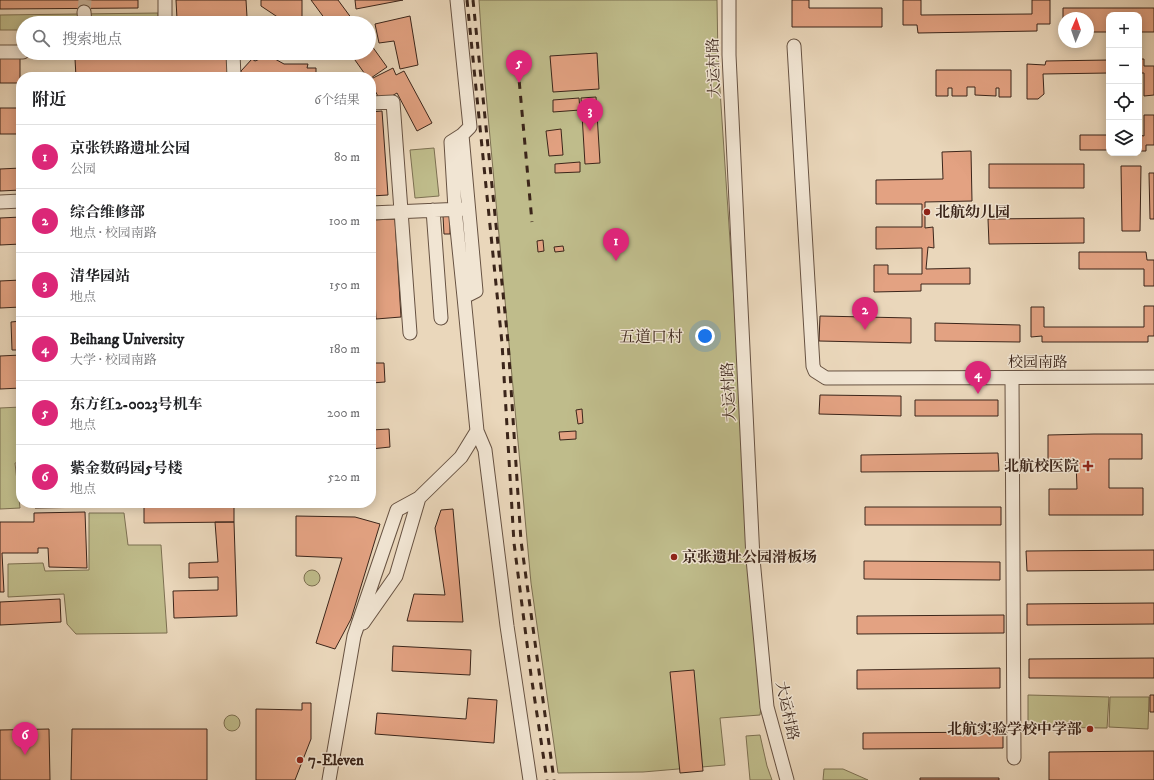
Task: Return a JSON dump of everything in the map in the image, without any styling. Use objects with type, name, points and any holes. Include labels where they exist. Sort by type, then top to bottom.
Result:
[{"type":"street","points":[[165,0],[165,16]]},
{"type":"street","points":[[457,0],[470,127],[462,135],[451,142],[455,209],[477,431],[485,450],[507,626],[530,780]]},
{"type":"street","name":"大运村路","points":[[730,0],[729,56],[753,559],[767,707],[787,780]]},
{"type":"street","name":"校园南路","points":[[794,46],[813,366],[815,371],[826,378],[1154,377]]},
{"type":"street","points":[[0,52],[16,52]]},
{"type":"street","points":[[233,60],[234,72]]},
{"type":"street","points":[[376,104],[393,102],[410,333]]},
{"type":"street","points":[[462,135],[476,291],[464,297]]},
{"type":"street","points":[[0,202],[16,201]]},
{"type":"street","points":[[376,214],[468,208]]},
{"type":"street","points":[[433,210],[441,318]]},
{"type":"street","points":[[1012,378],[1014,758]]},
{"type":"street","points":[[330,780],[354,636],[397,510],[419,498],[461,458],[477,431]]},
{"type":"street","points":[[354,636],[396,576],[419,498]]},
{"type":"shaded area","points":[[479,0],[717,0],[718,60],[761,707],[760,715],[720,718],[725,765],[643,772],[558,773],[531,583],[483,61]]},
{"type":"shaded area","points":[[158,13],[158,16],[16,16],[16,30],[0,30],[0,15]]},
{"type":"shaded area","points":[[434,148],[439,196],[415,198],[410,150]]},
{"type":"shaded area","points":[[16,407],[16,508],[20,508],[0,509],[0,408]]},
{"type":"shaded area","points":[[89,513],[124,513],[128,545],[161,545],[167,633],[76,634],[67,624],[64,594],[8,597],[8,564],[43,563],[45,571],[89,570]]},
{"type":"shaded area","points":[[309,570],[315,570],[320,575],[318,584],[315,586],[309,586],[304,581],[304,575]]},
{"type":"shaded area","points":[[1028,695],[1109,697],[1107,728],[1028,727]]},
{"type":"shaded area","points":[[1110,697],[1149,697],[1148,729],[1109,727]]},
{"type":"shaded area","points":[[229,715],[235,715],[240,720],[238,729],[235,731],[229,731],[224,726],[224,720]]},
{"type":"shaded area","points":[[760,735],[767,766],[772,780],[750,780],[746,736]]},
{"type":"shaded area","points":[[824,769],[843,769],[868,780],[823,780]]},
{"type":"building","points":[[0,0],[138,0],[138,8],[0,9]]},
{"type":"building","points":[[176,0],[246,0],[247,16],[177,16]]},
{"type":"building","points":[[261,0],[302,0],[302,16],[276,16],[261,6]]},
{"type":"building","points":[[311,0],[338,0],[350,16],[323,16]]},
{"type":"building","points":[[355,0],[403,0],[356,9]]},
{"type":"building","points":[[792,0],[809,0],[809,8],[882,8],[882,27],[792,27]]},
{"type":"building","points":[[903,0],[921,0],[921,15],[1032,14],[1032,0],[1050,0],[1050,24],[1037,24],[1037,31],[918,33],[917,25],[903,25]]},
{"type":"building","points":[[1063,8],[1154,8],[1154,32],[1142,32],[1142,12],[1106,12],[1106,32],[1094,32],[1094,12],[1063,12]]},
{"type":"building","points":[[410,16],[418,65],[400,69],[394,41],[379,43],[376,24]]},
{"type":"building","points":[[376,52],[387,67],[376,75],[376,72],[363,72],[355,60],[376,60]]},
{"type":"building","points":[[597,53],[599,89],[553,92],[550,56]]},
{"type":"building","points":[[16,57],[16,60],[20,60],[20,72],[16,72],[16,83],[0,83],[0,58]]},
{"type":"building","points":[[1142,59],[1144,59],[1144,66],[1154,66],[1154,95],[1144,96],[1144,73],[1142,73]]},
{"type":"building","points":[[75,60],[227,60],[228,72],[76,72]]},
{"type":"building","points":[[251,60],[277,60],[284,64],[308,64],[307,68],[316,68],[316,72],[241,72]]},
{"type":"building","points":[[1106,60],[1106,73],[1043,74],[1044,94],[1038,99],[1027,99],[1027,64],[1045,65],[1046,61]]},
{"type":"building","points":[[393,68],[396,75],[404,71],[432,123],[417,131],[397,93],[381,102],[376,92],[376,76]]},
{"type":"building","points":[[936,70],[1011,70],[1011,97],[999,97],[999,88],[996,88],[996,96],[975,95],[975,87],[967,87],[967,96],[952,96],[952,88],[948,88],[948,96],[936,96]]},
{"type":"building","points":[[596,97],[600,163],[585,164],[581,98]]},
{"type":"building","points":[[579,98],[580,110],[553,112],[553,100]]},
{"type":"building","points":[[0,108],[16,108],[16,134],[0,134]]},
{"type":"building","points":[[382,111],[388,195],[376,196],[376,112]]},
{"type":"building","points":[[1144,115],[1154,115],[1154,145],[1146,145],[1146,151],[1142,151],[1142,136],[1144,136]]},
{"type":"building","points":[[561,129],[563,155],[549,156],[546,131]]},
{"type":"building","points":[[1080,135],[1106,135],[1106,150],[1080,150]]},
{"type":"building","name":"北航幼儿园","points":[[971,151],[972,201],[925,202],[925,228],[933,227],[934,248],[928,247],[926,269],[970,268],[970,284],[921,284],[921,291],[874,292],[874,265],[888,265],[888,274],[922,274],[922,248],[876,249],[876,227],[922,227],[922,204],[876,204],[876,180],[943,179],[942,152]]},
{"type":"building","points":[[580,162],[580,172],[555,173],[555,164]]},
{"type":"building","points":[[989,164],[1084,164],[1084,188],[989,188]]},
{"type":"building","points":[[1121,166],[1141,166],[1140,231],[1122,231]]},
{"type":"building","points":[[16,168],[16,190],[0,191],[0,169]]},
{"type":"building","points":[[1149,173],[1154,173],[1154,219],[1150,219]]},
{"type":"building","points":[[443,216],[450,216],[450,234],[444,234]]},
{"type":"building","points":[[16,217],[16,244],[0,245],[0,218]]},
{"type":"building","points":[[1084,218],[1084,243],[989,244],[988,219]]},
{"type":"building","points":[[395,219],[401,317],[376,319],[376,220]]},
{"type":"building","points":[[543,240],[544,251],[538,252],[537,241]]},
{"type":"building","points":[[563,246],[564,251],[555,252],[554,247]]},
{"type":"building","points":[[1079,252],[1146,252],[1147,260],[1154,260],[1154,286],[1144,286],[1144,269],[1079,269]]},
{"type":"building","points":[[16,280],[16,307],[0,308],[0,281]]},
{"type":"building","points":[[1144,306],[1154,306],[1154,336],[1148,336],[1148,342],[1042,342],[1042,336],[1031,337],[1031,307],[1044,307],[1044,327],[1144,327]]},
{"type":"building","points":[[820,316],[911,318],[911,343],[819,341]]},
{"type":"building","points":[[11,322],[16,322],[16,350],[12,350]]},
{"type":"building","points":[[935,323],[1020,325],[1020,342],[935,341]]},
{"type":"building","points":[[16,355],[16,388],[0,389],[0,356]]},
{"type":"building","points":[[376,363],[384,363],[385,382],[376,383]]},
{"type":"building","points":[[820,395],[901,396],[901,416],[819,414]]},
{"type":"building","points":[[915,400],[998,400],[998,416],[915,416]]},
{"type":"building","points":[[582,409],[583,423],[578,424],[576,410]]},
{"type":"building","points":[[389,429],[390,447],[376,448],[376,430]]},
{"type":"building","points":[[576,431],[576,439],[560,440],[559,432]]},
{"type":"building","points":[[1142,434],[1142,459],[1109,459],[1109,488],[1143,488],[1143,515],[1049,515],[1049,489],[1077,489],[1076,461],[1048,461],[1048,435]]},
{"type":"building","points":[[998,453],[999,471],[861,472],[861,455]]},
{"type":"building","points":[[865,507],[1001,507],[1001,525],[865,525]]},
{"type":"building","points":[[144,508],[234,508],[234,522],[144,523]]},
{"type":"building","points":[[453,509],[463,622],[407,621],[414,594],[445,595],[435,528],[441,510]]},
{"type":"building","points":[[85,512],[87,568],[49,567],[48,548],[38,548],[38,553],[2,553],[4,592],[0,592],[0,522],[34,522],[34,513]]},
{"type":"building","points":[[296,516],[355,517],[380,524],[351,619],[335,649],[316,643],[342,558],[296,556]]},
{"type":"building","points":[[215,522],[234,522],[237,616],[174,618],[173,591],[218,590],[218,577],[189,578],[189,563],[218,562]]},
{"type":"building","points":[[1154,550],[1154,570],[1027,571],[1026,551]]},
{"type":"building","points":[[864,561],[1000,562],[1000,580],[864,579]]},
{"type":"building","points":[[60,599],[61,622],[0,625],[0,602]]},
{"type":"building","points":[[1154,603],[1154,624],[1027,625],[1027,604]]},
{"type":"building","points":[[1004,615],[1004,633],[857,634],[857,616]]},
{"type":"building","points":[[393,646],[471,650],[470,675],[392,671]]},
{"type":"building","points":[[1154,658],[1154,678],[1029,678],[1029,659]]},
{"type":"building","points":[[1000,668],[1000,688],[857,689],[857,670]]},
{"type":"building","points":[[694,670],[703,771],[680,773],[670,672]]},
{"type":"building","points":[[1150,695],[1154,695],[1154,712],[1150,712]]},
{"type":"building","points":[[468,698],[497,700],[494,743],[375,734],[377,713],[466,719]]},
{"type":"building","points":[[302,703],[311,703],[311,739],[295,780],[256,780],[256,709],[302,710]]},
{"type":"building","points":[[49,729],[50,780],[0,780],[0,730]]},
{"type":"building","points":[[72,729],[207,729],[207,780],[71,780]]},
{"type":"building","points":[[1003,732],[1003,748],[863,749],[863,733]]},
{"type":"building","points":[[1154,751],[1154,780],[1049,780],[1049,752]]},
{"type":"building","points":[[920,778],[999,778],[999,780],[920,780]]},
{"type":"tunnel","points":[[84,12],[85,0]]},
{"type":"railway","points":[[467,0],[502,343],[514,543],[531,675],[547,780]]},
{"type":"railway","points":[[473,0],[508,342],[521,541],[554,780]]},
{"type":"railway","points":[[518,68],[532,222]]},
{"type":"place","name":"东方红2-0023号机车","points":[[519,83]]},
{"type":"place","name":"清华园站","points":[[590,131]]},
{"type":"place","name":"北航幼儿园","points":[[927,212]]},
{"type":"place","name":"京张铁路遗址公园","points":[[616,261]]},
{"type":"place","name":"综合维修部","points":[[865,330]]},
{"type":"place","name":"Beihang University","points":[[978,394]]},
{"type":"place","name":"北航校医院","points":[[1088,466]]},
{"type":"place","name":"京张遗址公园滑板场","points":[[674,557]]},
{"type":"place","name":"北航实验学校中学部","points":[[1090,729]]},
{"type":"place","name":"紫金数码园5号楼","points":[[25,755]]},
{"type":"place","name":"7-Eleven","points":[[300,760]]},
{"type":"district","name":"五道口村","points":[[651,337]]}]
